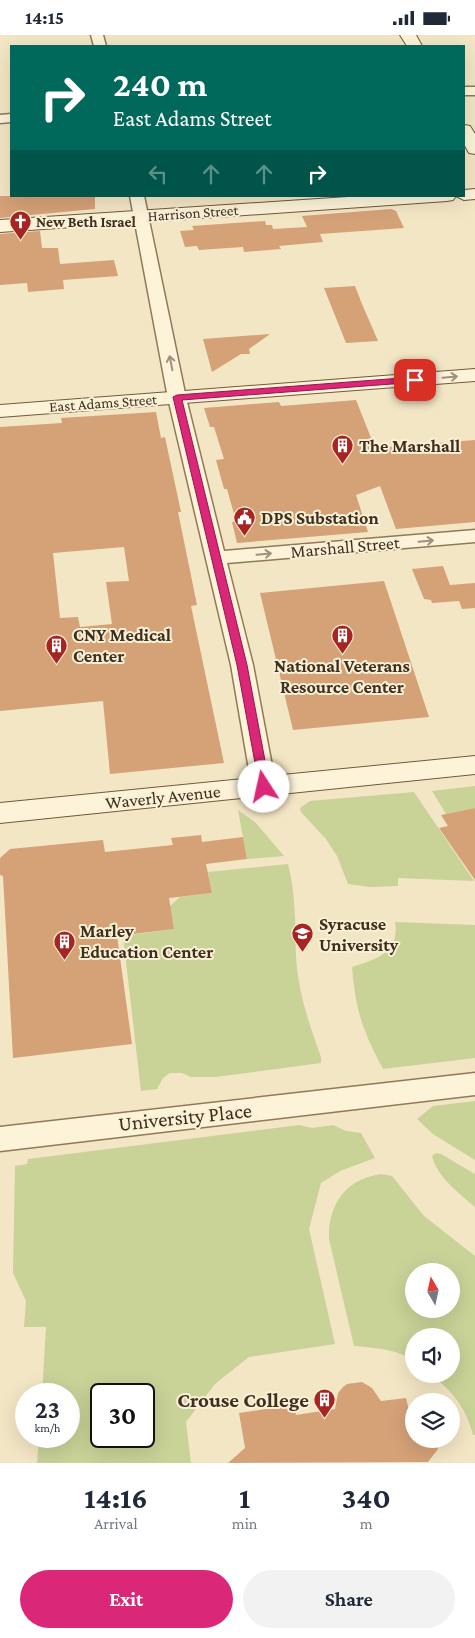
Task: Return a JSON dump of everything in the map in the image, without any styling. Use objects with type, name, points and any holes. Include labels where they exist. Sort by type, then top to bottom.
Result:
[{"type":"street","points":[[465,132],[475,149]]},
{"type":"street","points":[[137,197],[177,397],[242,665],[264,787]]},
{"type":"street","name":"Harrison Street","points":[[0,226],[432,197]]},
{"type":"street","name":"East Adams Street","points":[[0,411],[475,375]]},
{"type":"street","name":"Marshall Street","points":[[215,558],[475,537]]},
{"type":"street","name":"Waverly Avenue","points":[[0,813],[475,765]]},
{"type":"street","name":"University Place","points":[[0,1139],[475,1084]]},
{"type":"green space","points":[[475,786],[475,808],[446,814],[432,791]]},
{"type":"green space","points":[[414,792],[474,881],[398,878],[398,886],[370,887],[348,884],[337,856],[326,839],[301,812],[300,808],[310,801]]},
{"type":"green space","points":[[238,810],[255,822],[284,856],[247,859]]},
{"type":"green space","points":[[288,864],[294,899],[299,982],[308,1020],[321,1057],[321,1063],[216,1077],[191,1077],[182,1073],[170,1073],[163,1078],[157,1089],[141,1091],[123,936],[174,929],[170,906],[180,897],[212,893],[208,872]]},
{"type":"green space","points":[[395,922],[475,925],[475,1058],[383,1069],[361,1020],[352,967],[378,957],[390,948],[396,933]]},
{"type":"green space","points":[[475,1101],[475,1160],[433,1134],[417,1119],[433,1106]]},
{"type":"green space","points":[[299,1125],[312,1128],[333,1125],[346,1131],[361,1133],[375,1158],[340,1171],[321,1183],[309,1229],[335,1344],[249,1357],[215,1384],[186,1422],[191,1463],[37,1463],[38,1448],[80,1448],[80,1383],[43,1383],[46,1327],[24,1327],[26,1301],[13,1273],[15,1166],[27,1164],[28,1159]]},
{"type":"green space","points":[[436,1153],[475,1174],[475,1207],[444,1178],[432,1156]]},
{"type":"green space","points":[[381,1174],[392,1176],[424,1216],[475,1256],[475,1435],[473,1435],[467,1416],[460,1404],[460,1393],[451,1393],[440,1383],[460,1383],[460,1328],[405,1328],[405,1356],[378,1348],[354,1346],[329,1239],[332,1215],[336,1204],[342,1195],[358,1181]]},
{"type":"building","points":[[0,196],[95,197],[95,209],[0,218]]},
{"type":"building","points":[[391,209],[396,211],[404,228],[320,234],[323,242],[279,246],[281,249],[244,252],[243,247],[199,250],[197,246],[185,247],[180,231],[194,230],[192,226],[265,221],[266,225],[272,225],[273,229],[307,227],[302,216]]},
{"type":"building","points":[[40,231],[42,248],[58,248],[60,264],[114,260],[118,276],[63,280],[64,289],[28,292],[27,283],[0,285],[0,234]]},
{"type":"building","points":[[355,286],[378,341],[346,343],[324,288]]},
{"type":"building","points":[[270,334],[249,349],[250,354],[241,354],[212,372],[203,339]]},
{"type":"building","points":[[356,400],[375,448],[475,440],[475,522],[396,529],[380,486],[356,495],[368,532],[237,543],[232,522],[236,521],[216,460],[224,459],[214,427],[210,427],[204,408],[279,402],[281,406]]},
{"type":"building","points":[[156,412],[161,438],[165,437],[181,512],[178,512],[197,605],[191,606],[224,763],[110,774],[103,701],[0,711],[0,427],[62,423],[61,418]],"holes":[[[124,547],[129,581],[106,582],[112,624],[80,627],[78,617],[60,618],[53,553]]]},
{"type":"building","points":[[443,566],[450,585],[475,583],[475,608],[462,609],[459,601],[432,603],[431,600],[424,599],[412,569]]},
{"type":"building","name":"National Veterans Resource Center","points":[[384,581],[429,717],[293,730],[260,593]]},
{"type":"building","points":[[475,808],[475,880],[439,828],[448,826],[441,815]]},
{"type":"building","name":"Marley Education Center","points":[[201,835],[202,842],[243,837],[247,859],[206,864],[212,893],[169,898],[174,929],[117,936],[132,1044],[13,1058],[3,876],[0,875],[0,858],[10,849],[103,840],[105,852],[173,845],[171,838]]},
{"type":"building","name":"Crouse College","points":[[362,1382],[372,1388],[381,1401],[405,1398],[405,1448],[438,1448],[428,1462],[228,1463],[245,1448],[239,1413],[294,1405],[296,1415],[335,1409],[338,1393],[347,1384]]},
{"type":"place","name":"New Beth Israel","points":[[20,241]]},
{"type":"place","name":"The Marshall","points":[[343,465]]},
{"type":"place","name":"DPS Substation","points":[[245,537]]},
{"type":"place","name":"National Veterans Resource Center","points":[[342,655]]},
{"type":"place","name":"CNY Medical Center","points":[[57,664]]},
{"type":"place","name":"Syracuse University","points":[[303,953]]},
{"type":"place","name":"Marley Education Center","points":[[64,960]]},
{"type":"place","name":"Crouse College","points":[[325,1419]]},
{"type":"route","points":[[264,787],[242,665],[177,397],[415,380]]}]
